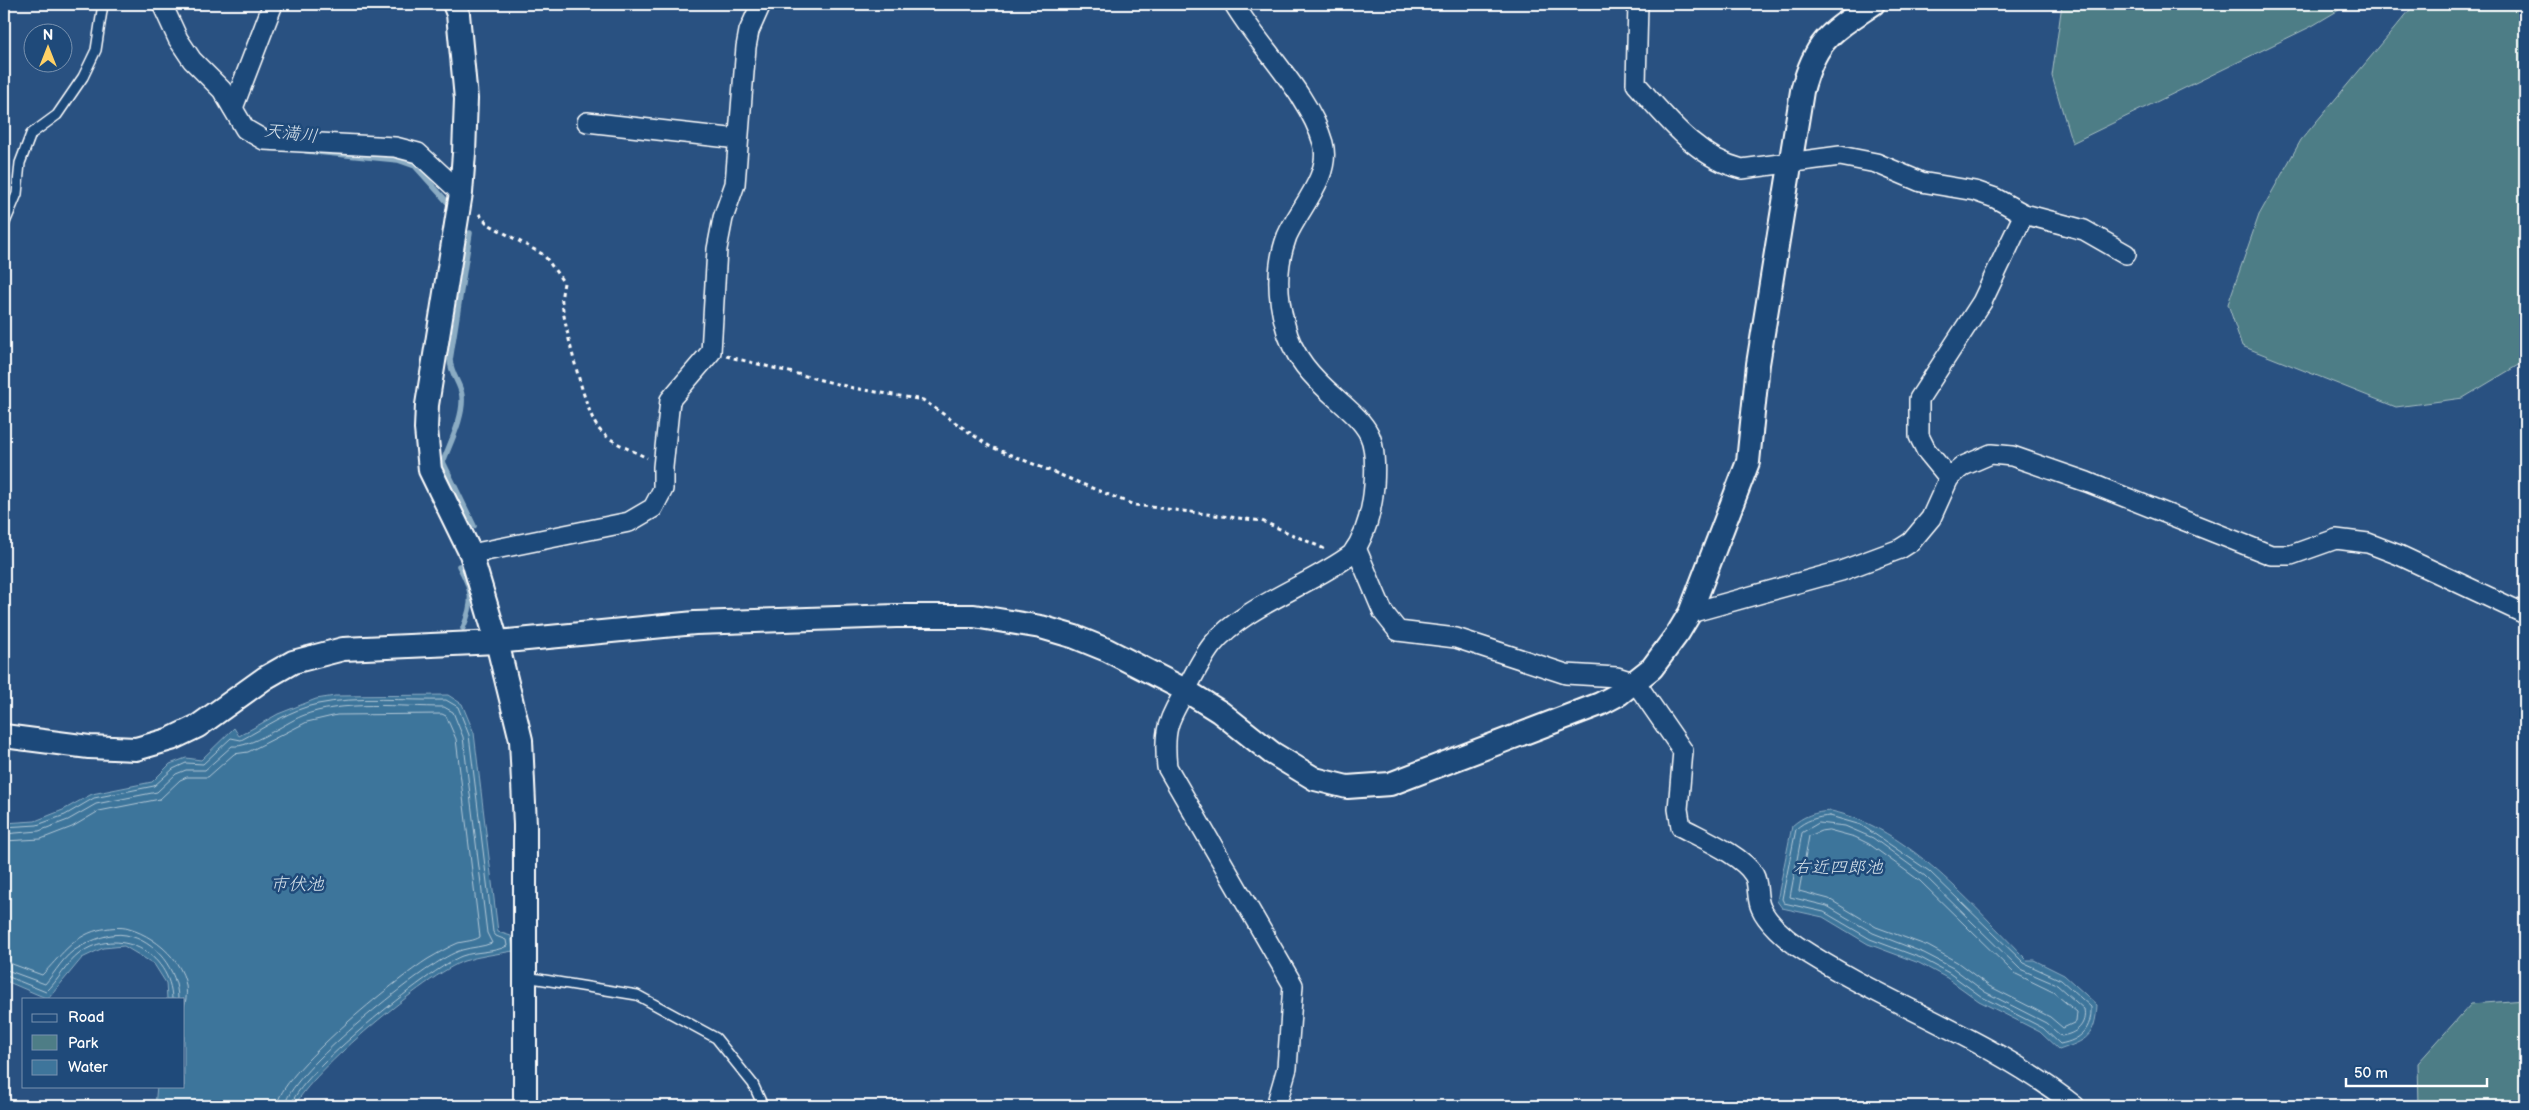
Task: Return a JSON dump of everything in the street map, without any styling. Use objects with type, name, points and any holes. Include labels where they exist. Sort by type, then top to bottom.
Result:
[{"type":"street","points":[[162,4],[178,39],[192,60],[222,90],[245,129],[264,140],[395,147],[418,153],[461,193]]},
{"type":"street","points":[[232,108],[273,4]]},
{"type":"street","points":[[454,4],[458,14],[466,99],[461,193],[427,405],[426,429],[430,470],[471,554],[497,642],[521,740],[525,825],[525,1106]]},
{"type":"street","points":[[471,554],[629,522],[653,508],[663,489],[663,466],[670,400],[711,352],[717,249],[723,218],[735,184],[746,47],[749,31],[761,4]]},
{"type":"street","points":[[1234,4],[1297,94],[1314,122],[1323,142],[1325,162],[1323,170],[1287,236],[1281,259],[1279,299],[1285,328],[1292,346],[1302,363],[1310,374],[1361,422],[1370,436],[1375,476],[1373,498],[1364,531],[1351,553],[1227,630],[1212,645],[1185,690],[1166,728],[1164,739],[1168,767],[1293,986],[1288,1068],[1276,1106]]},
{"type":"street","points":[[1638,4],[1636,84],[1678,130],[1702,150],[1727,166],[1742,169],[1840,156],[1856,157],[1921,182],[1975,192],[1995,198],[2024,214],[2084,230],[2126,254]]},
{"type":"street","points":[[4,736],[90,747],[136,749],[171,740],[198,726],[264,678],[294,662],[343,649],[497,642],[695,624],[896,616],[974,616],[1004,619],[1075,637],[1107,650],[1185,690],[1220,712],[1272,753],[1315,778],[1347,787],[1390,784],[1474,754],[1600,704],[1636,683],[1666,652],[1690,613],[1748,462],[1758,364],[1790,162],[1809,64],[1826,38],[1873,4]]},
{"type":"street","points":[[587,122],[738,139]]},
{"type":"street","points":[[1949,478],[1926,450],[1919,436],[1919,399],[1982,302],[2024,214]]},
{"type":"street","points":[[1690,613],[1841,571],[1900,549],[1911,542],[1931,518],[1949,478],[1963,466],[1991,454],[2012,456],[2086,482],[2271,555],[2291,555],[2336,539],[2368,542],[2525,614]]},
{"type":"street","points":[[1351,553],[1383,612],[1398,631],[1456,638],[1566,674],[1617,677],[1636,683],[1683,751],[1678,808],[1681,827],[1738,859],[1754,875],[1761,908],[1775,926],[1796,945],[1888,998],[2002,1058],[2057,1092],[2075,1106]]},
{"type":"lane","points":[[4,225],[17,194],[20,163],[31,134],[57,115],[83,77],[96,50],[103,4]]},
{"type":"lane","points":[[526,977],[637,994],[716,1038],[753,1084],[763,1106]]},
{"type":"path","points":[[461,193],[488,224],[544,255],[554,268],[564,283],[561,300],[566,326],[586,403],[597,427],[605,436],[663,466]]},
{"type":"path","points":[[711,352],[853,388],[923,400],[989,446],[1134,505],[1262,521],[1351,553]]},
{"type":"green space","points":[[2062,4],[2349,4],[2312,26],[2072,143],[2052,76]]},
{"type":"green space","points":[[2415,4],[2525,4],[2525,361],[2463,398],[2396,407],[2242,346],[2228,304],[2259,215],[2301,140]]},
{"type":"green space","points":[[2525,1000],[2525,1106],[2419,1106],[2418,1063],[2471,1004]]},
{"type":"water","name":"市伏池","points":[[448,695],[462,704],[474,733],[498,932],[511,936],[513,951],[464,961],[447,969],[425,984],[399,1003],[345,1049],[322,1071],[295,1106],[155,1106],[157,1088],[185,1088],[185,998],[167,998],[166,983],[154,964],[124,946],[103,948],[82,958],[49,998],[6,981],[4,978],[4,823],[35,821],[63,810],[92,794],[152,782],[170,764],[186,758],[201,760],[234,728],[239,736],[278,714],[316,699],[335,696]]},
{"type":"water","name":"右近四郎池","points":[[1831,811],[1859,820],[1887,833],[1913,851],[1962,893],[2027,960],[2034,960],[2064,975],[2097,1005],[2094,1024],[2088,1036],[2059,1050],[2040,1032],[1979,1001],[1947,978],[1919,963],[1868,944],[1823,917],[1782,908],[1777,901],[1792,826],[1810,815]]},
{"type":"waterway","name":"天満川","points":[[306,151],[398,160],[415,166],[450,205]]},
{"type":"waterway","name":"天満川","points":[[470,233],[450,360],[461,392],[462,404],[456,430],[443,462],[474,526]]},
{"type":"waterway","name":"天満川","points":[[459,566],[467,583],[470,597],[469,611],[463,628]]}]
